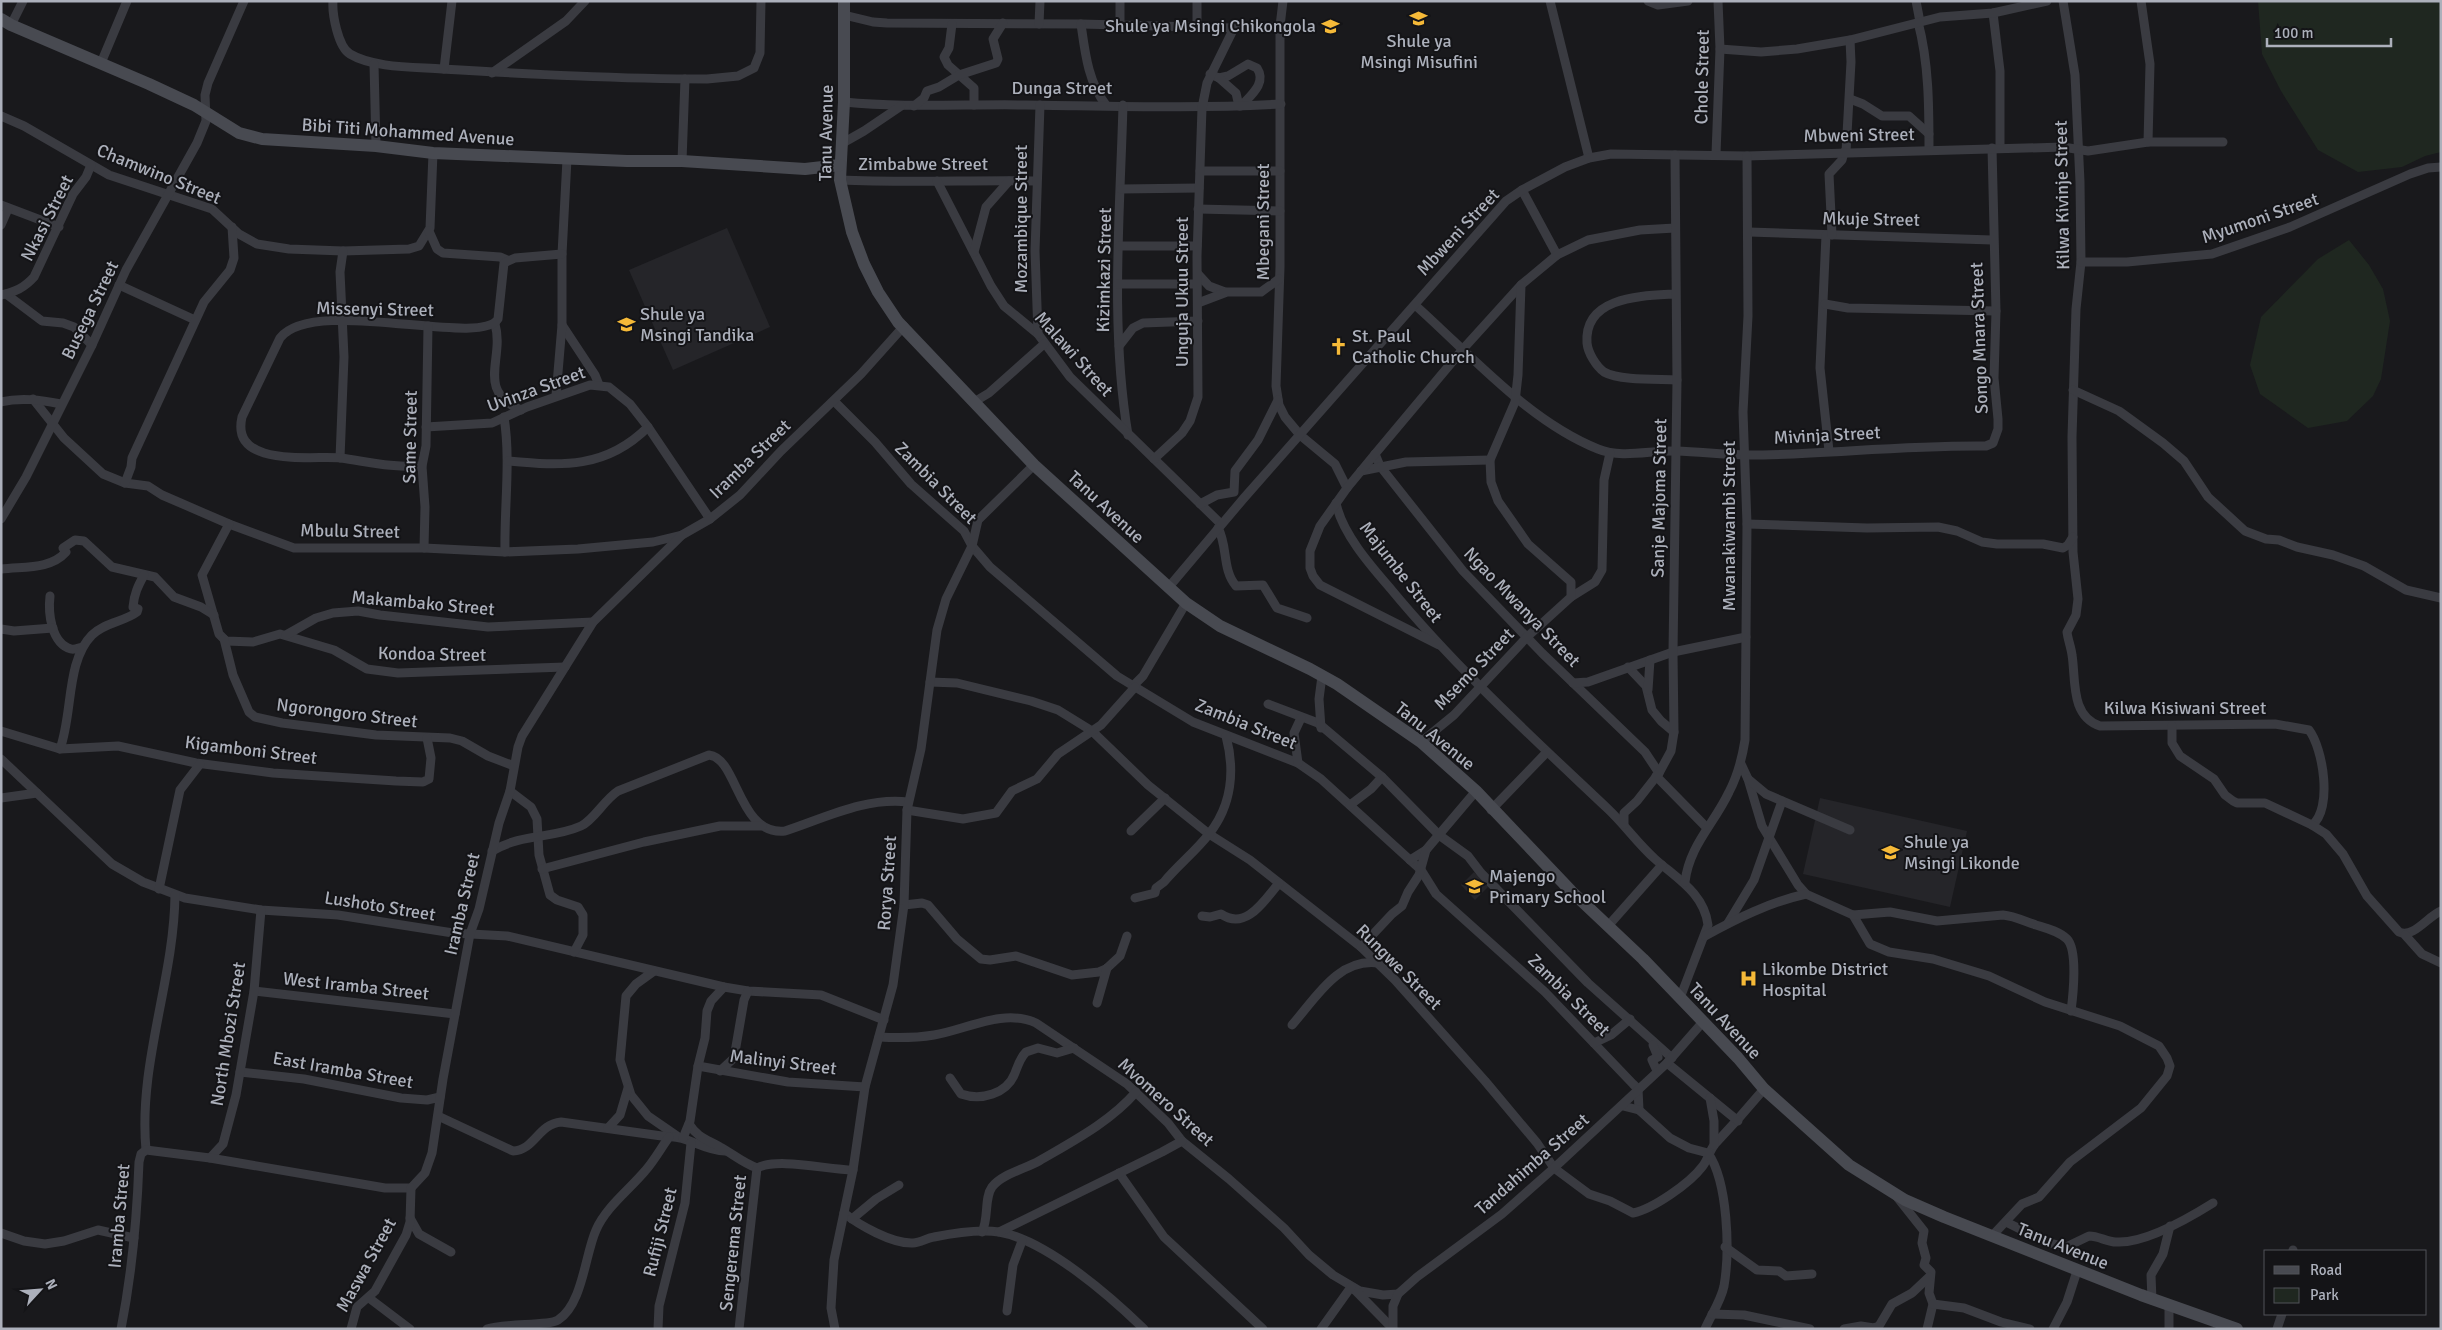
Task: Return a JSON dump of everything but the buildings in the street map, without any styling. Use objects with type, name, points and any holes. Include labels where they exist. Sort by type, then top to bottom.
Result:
[{"type":"street","points":[[6,22],[23,1]]},
{"type":"street","points":[[101,63],[127,1]]},
{"type":"street","name":"Busega Street","points":[[1,519],[26,477],[51,423],[92,345],[119,285],[168,193],[197,144],[207,114],[205,95],[208,83],[244,1]]},
{"type":"street","points":[[333,1],[335,23],[343,47],[348,53],[374,64],[492,74],[685,79],[719,79],[738,76],[754,68],[760,53],[761,1]]},
{"type":"street","points":[[492,74],[566,21],[585,1]]},
{"type":"street","name":"Tanu Avenue","points":[[844,1],[844,102],[840,180],[852,232],[864,264],[878,292],[904,326],[1034,465],[1186,603],[1220,626],[1322,676],[1420,742],[1476,791],[1491,810],[1680,998],[1764,1089],[1849,1165],[1905,1200],[2077,1271],[2152,1300],[2237,1329]]},
{"type":"street","points":[[1039,24],[1040,1]]},
{"type":"street","points":[[1120,1],[1120,25]]},
{"type":"street","points":[[1197,1],[1197,27]]},
{"type":"street","name":"Mbegani Street","points":[[1283,1],[1280,26],[1280,211],[1275,378],[1278,400],[1285,417],[1300,435],[1335,464],[1347,488]]},
{"type":"street","points":[[1550,1],[1589,158]]},
{"type":"street","points":[[1648,1],[1658,6],[1688,1]]},
{"type":"street","name":"Chole Street","points":[[1716,154],[1720,48],[1718,1]]},
{"type":"street","points":[[1916,1],[1925,66],[1929,150]]},
{"type":"street","points":[[1720,48],[1778,51],[1850,40],[1951,15],[1992,13],[2047,1]]},
{"type":"street","name":"Kilwa Kivinje Street","points":[[2063,1],[2075,75],[2080,182],[2081,262],[2076,309],[2073,390]]},
{"type":"street","points":[[2141,1],[2150,73],[2148,142]]},
{"type":"street","points":[[444,69],[454,3]]},
{"type":"street","name":"Songo Mnara Street","points":[[1910,446],[1986,446],[1993,443],[1998,429],[1994,378],[1996,311],[1992,240],[2000,71],[1992,13]]},
{"type":"street","points":[[844,14],[873,22],[1234,28],[1280,26]]},
{"type":"street","name":"Bibi Titi Mohammed Avenue","points":[[6,22],[194,105],[239,133],[262,139],[376,146],[433,153],[567,159],[682,160],[805,169],[840,165]]},
{"type":"street","points":[[952,24],[949,48],[944,57],[948,65],[974,88],[974,105]]},
{"type":"street","points":[[914,106],[924,98],[927,92],[939,88],[959,75],[996,62],[998,59],[993,39],[1003,24]]},
{"type":"street","points":[[1081,24],[1089,70],[1098,93],[1106,105]]},
{"type":"street","name":"Unguja Ukuu Street","points":[[1154,459],[1182,433],[1196,407],[1199,382],[1197,246],[1202,108],[1234,28]]},
{"type":"street","points":[[1829,451],[1820,368],[1820,337],[1825,304],[1829,235],[1829,174],[1842,160],[1845,152],[1850,99],[1850,40]]},
{"type":"street","points":[[374,64],[376,146]]},
{"type":"street","points":[[1215,76],[1228,76],[1248,64],[1257,68],[1261,75],[1260,82],[1240,106]]},
{"type":"street","points":[[1215,76],[1236,93],[1240,106]]},
{"type":"street","points":[[682,160],[685,79]]},
{"type":"street","points":[[1850,99],[1863,104],[1882,116],[1909,116],[1929,134]]},
{"type":"street","name":"Dunga Street","points":[[844,102],[901,106],[1123,105],[1202,108],[1280,104]]},
{"type":"street","name":"Mozambique Street","points":[[1038,334],[1034,251],[1040,105]]},
{"type":"street","name":"Kizimkazi Street","points":[[1123,105],[1118,284],[1120,346],[1128,435]]},
{"type":"street","points":[[841,144],[901,106]]},
{"type":"street","name":"Chamwino Street","points":[[1,116],[24,126],[91,165],[141,187],[168,193],[188,202],[212,209],[247,240],[257,244],[343,251],[414,248],[419,246],[429,231]]},
{"type":"street","name":"Mbweni Street","points":[[1168,588],[1219,526],[1506,201],[1522,190],[1565,167],[1589,158],[1637,152],[1675,155],[1716,154],[1747,156],[1996,148],[2078,148],[2096,150],[2148,142],[2223,142]]},
{"type":"street","points":[[433,153],[429,231],[438,249],[443,253],[500,257],[507,260],[562,254]]},
{"type":"street","name":"Sanje Majoma Street","points":[[1624,813],[1637,801],[1657,774],[1670,751],[1674,732],[1673,652],[1677,451],[1675,155]]},
{"type":"street","name":"Mwanakiwambi Street","points":[[1685,882],[1687,864],[1729,794],[1742,764],[1746,723],[1747,524],[1744,412],[1749,232],[1747,156]]},
{"type":"street","points":[[556,396],[562,325],[562,254],[567,159]]},
{"type":"street","name":"Nkasi Street","points":[[4,294],[26,286],[34,277],[73,194],[86,177],[91,165]]},
{"type":"street","name":"Myumoni Street","points":[[2081,262],[2127,262],[2212,254],[2290,227],[2410,174],[2428,168],[2441,167]]},
{"type":"street","points":[[1200,171],[1280,171]]},
{"type":"street","name":"Zimbabwe Street","points":[[840,180],[881,182],[1036,181]]},
{"type":"street","name":"Malawi Street","points":[[937,181],[998,299],[1038,334],[1070,377],[1200,504],[1219,526],[1230,578],[1236,586],[1263,585],[1276,608],[1307,618]]},
{"type":"street","points":[[974,252],[986,207],[1009,181]]},
{"type":"street","points":[[1121,189],[1199,188]]},
{"type":"street","points":[[1522,190],[1557,255]]},
{"type":"street","points":[[1,226],[5,207],[59,227]]},
{"type":"street","points":[[1198,209],[1280,211]]},
{"type":"street","points":[[124,482],[132,467],[132,458],[204,302],[230,270],[234,258],[232,227]]},
{"type":"street","points":[[1439,645],[1320,585],[1312,576],[1310,568],[1310,551],[1314,536],[1347,488],[1375,454],[1521,285],[1557,255],[1588,240],[1640,230],[1675,228]]},
{"type":"street","name":"Mkuje Street","points":[[1749,232],[1992,240]]},
{"type":"street","points":[[1120,246],[1197,246]]},
{"type":"street","points":[[340,458],[344,357],[340,272],[343,251]]},
{"type":"street","points":[[507,260],[503,265],[499,314],[495,324],[498,336],[493,376],[495,388],[502,399],[521,410]]},
{"type":"street","points":[[1197,273],[1208,286],[1225,292],[1261,292],[1279,279]]},
{"type":"street","points":[[1118,284],[1197,284]]},
{"type":"street","points":[[119,285],[195,320]]},
{"type":"street","points":[[1521,285],[1518,376],[1514,408],[1490,460],[1491,482],[1498,501],[1528,544],[1571,582],[1571,597]]},
{"type":"street","points":[[1198,303],[1225,292]]},
{"type":"street","points":[[4,294],[42,321],[63,323],[74,327],[92,345]]},
{"type":"street","points":[[1675,294],[1633,298],[1604,308],[1593,316],[1587,328],[1587,346],[1592,359],[1604,372],[1621,376],[1677,380]]},
{"type":"street","points":[[1825,304],[1848,308],[1996,311]]},
{"type":"street","points":[[1415,305],[1463,350],[1547,420],[1579,440],[1610,453]]},
{"type":"street","name":"Missenyi Street","points":[[422,466],[388,466],[340,458],[304,459],[267,454],[248,442],[240,424],[280,338],[285,331],[299,325],[341,321],[469,328],[495,324]]},
{"type":"street","points":[[1120,346],[1133,328],[1143,323],[1198,321]]},
{"type":"street","points":[[562,325],[595,375],[599,385]]},
{"type":"street","name":"Same Street","points":[[424,548],[425,507],[422,466],[426,427],[428,326]]},
{"type":"street","name":"Iramba Street","points":[[121,1329],[130,1280],[138,1210],[139,1162],[141,1154],[146,1150],[210,1158],[385,1188],[411,1188],[425,1173],[432,1152],[454,1014],[470,934],[479,909],[492,851],[510,791],[522,736],[593,622],[682,535],[710,519],[740,495],[781,450],[834,401],[904,326]]},
{"type":"street","points":[[974,402],[989,393],[1044,344]]},
{"type":"street","name":"Uvinza Street","points":[[426,427],[492,423],[504,416],[590,385],[609,387],[623,397],[648,427],[710,519]]},
{"type":"street","points":[[2073,390],[2119,411],[2163,443],[2184,461],[2208,497],[2245,531],[2266,539],[2279,540],[2297,547],[2333,555],[2364,566],[2406,590],[2441,598]]},
{"type":"street","name":"Kilwa Kisiwani Street","points":[[2073,390],[2073,535],[2077,608],[2074,620],[2066,632],[2072,654],[2075,690],[2083,714],[2093,724],[2100,726],[2275,724],[2309,730],[2317,744],[2324,801],[2320,817],[2312,825]]},
{"type":"street","points":[[1,402],[14,399],[33,399],[61,404]]},
{"type":"street","name":"Mbulu Street","points":[[33,399],[51,423],[99,470],[124,482],[148,486],[162,496],[228,524],[294,548],[424,548],[505,552],[578,549],[653,542],[682,535]]},
{"type":"street","points":[[1200,504],[1218,495],[1234,492],[1235,470],[1258,440],[1278,400]]},
{"type":"street","name":"Zambia Street","points":[[834,401],[875,442],[911,484],[959,526],[972,546],[995,572],[1088,653],[1134,687],[1193,722],[1298,763],[1321,779],[1421,870],[1436,894],[1534,981],[1638,1089]]},
{"type":"street","points":[[504,416],[508,461],[504,510],[505,552]]},
{"type":"street","points":[[508,461],[543,464],[590,462],[632,442],[648,427]]},
{"type":"street","name":"Mivinja Street","points":[[1610,453],[1677,451],[1746,455],[1910,446]]},
{"type":"street","name":"Msemo Street","points":[[1420,742],[1454,715],[1527,637],[1571,597],[1595,582],[1602,570],[1604,480],[1610,453]]},
{"type":"street","name":"Ngao Mwanya Street","points":[[1375,454],[1382,468],[1448,554],[1527,637],[1645,752],[1657,774],[1707,828]]},
{"type":"street","points":[[1361,471],[1414,461],[1490,460]]},
{"type":"street","name":"Rorya Street","points":[[835,1329],[831,1308],[834,1260],[853,1170],[865,1087],[893,985],[904,905],[908,806],[921,748],[937,630],[946,599],[972,546],[976,525],[982,515],[1034,465]]},
{"type":"street","name":"Majumbe Street","points":[[1336,503],[1344,527],[1367,558],[1439,645],[1480,688],[1624,824],[1662,865],[1685,882],[1707,915],[1705,936],[1680,998]]},
{"type":"street","points":[[224,639],[219,634],[202,575],[228,524]]},
{"type":"street","points":[[1747,524],[1867,528],[1938,527],[1957,531],[1982,542],[1997,544],[2043,544],[2066,547]]},
{"type":"street","points":[[2066,547],[2073,535]]},
{"type":"street","points":[[1,569],[24,569],[48,563],[66,552],[63,548],[68,543],[80,540],[86,543],[112,567],[158,579],[174,598],[201,607],[214,616]]},
{"type":"street","points":[[2066,547],[2074,568]]},
{"type":"street","points":[[60,749],[68,721],[79,652],[93,634],[137,612],[138,609],[133,607],[137,585],[144,575]]},
{"type":"street","points":[[50,596],[50,613],[53,628],[65,646],[74,650],[82,647]]},
{"type":"street","points":[[492,851],[516,839],[566,831],[584,825],[606,800],[618,791],[709,755],[720,760],[748,810],[762,826],[775,832],[785,831],[866,804],[891,800],[963,819],[992,815],[1000,809],[1012,791],[1037,779],[1058,754],[1108,718],[1143,676],[1186,603]]},
{"type":"street","name":"Makambako Street","points":[[286,635],[316,618],[333,612],[358,611],[488,627],[593,622]]},
{"type":"street","points":[[1,629],[53,628]]},
{"type":"street","name":"Kondoa Street","points":[[224,639],[230,642],[251,642],[274,634],[286,635],[334,650],[359,666],[378,671],[474,672],[565,667]]},
{"type":"street","points":[[1573,683],[1588,682],[1673,652],[1746,637]]},
{"type":"street","name":"Ngorongoro Street","points":[[224,639],[233,675],[253,716],[282,723],[427,738],[450,738],[462,741],[488,756],[514,766]]},
{"type":"street","points":[[1650,660],[1648,690],[1652,710],[1674,732]]},
{"type":"street","points":[[1628,667],[1648,690]]},
{"type":"street","points":[[1321,728],[1319,699],[1322,676]]},
{"type":"street","name":"Rungwe Street","points":[[930,682],[958,683],[1031,701],[1058,710],[1092,731],[1164,798],[1209,834],[1250,860],[1362,947],[1485,1081],[1537,1143],[1554,1168],[1588,1194],[1610,1201],[1633,1212],[1648,1208],[1686,1183],[1701,1169],[1711,1149],[1738,1121],[1764,1089]]},
{"type":"street","points":[[1268,704],[1301,718],[1313,720],[1382,777],[1439,835],[1468,856],[1481,873],[1588,983],[1630,1020],[1709,1097],[1738,1121]]},
{"type":"street","points":[[1298,763],[1294,733],[1301,718]]},
{"type":"street","points":[[2172,726],[2172,743],[2180,756],[2214,779],[2233,801],[2238,803],[2265,802],[2312,825],[2336,844],[2367,896],[2400,932],[2411,934],[2428,918],[2441,911]]},
{"type":"street","name":"Kigamboni Street","points":[[1,731],[60,749],[118,746],[200,764],[273,773],[424,782],[430,777],[430,750],[427,738]]},
{"type":"street","points":[[1136,898],[1155,893],[1156,888],[1164,882],[1209,834],[1224,807],[1232,777],[1230,752],[1226,736]]},
{"type":"street","points":[[1491,810],[1547,752]]},
{"type":"street","name":"Lushoto Street","points":[[1,759],[112,864],[159,889],[201,902],[261,910],[315,912],[418,926],[452,933],[507,936],[724,988],[820,995],[884,1020]]},
{"type":"street","points":[[159,889],[180,790],[200,764]]},
{"type":"street","points":[[1742,764],[1759,818],[1768,838],[1806,894],[1853,915],[1890,912],[1937,921],[2002,915],[2012,916],[2052,930],[2065,937],[2071,945],[2074,986],[2071,1011]]},
{"type":"street","points":[[1350,805],[1371,789],[1382,777]]},
{"type":"street","points":[[1748,779],[1763,793],[1850,830]]},
{"type":"street","points":[[510,791],[530,807],[537,819],[539,855],[547,887],[553,897],[578,907],[583,915],[583,935],[574,952]]},
{"type":"street","points":[[1410,860],[1426,850],[1476,791]]},
{"type":"street","points":[[1,798],[37,793]]},
{"type":"street","points":[[1131,831],[1164,798]]},
{"type":"street","points":[[1728,924],[1754,880],[1782,801]]},
{"type":"street","points":[[1612,813],[1624,813],[1624,824]]},
{"type":"street","points":[[542,869],[644,842],[720,826],[762,826]]},
{"type":"street","points":[[1362,947],[1392,914],[1399,911],[1421,870],[1426,850]]},
{"type":"street","points":[[1608,926],[1662,865]]},
{"type":"street","points":[[1202,916],[1210,917],[1221,914],[1230,920],[1241,919],[1259,907],[1279,884]]},
{"type":"street","points":[[146,1150],[145,1111],[148,1075],[165,984],[175,894]]},
{"type":"street","points":[[1705,936],[1782,900],[1806,894]]},
{"type":"street","points":[[904,905],[922,903],[928,905],[957,939],[984,960],[1016,956],[1074,975],[1099,972],[1107,968],[1120,956],[1127,936]]},
{"type":"street","name":"North Mbozi Street","points":[[210,1158],[223,1144],[232,1114],[254,991],[261,910]]},
{"type":"street","points":[[1853,915],[1870,944],[1878,949],[1903,956],[1933,959],[1990,976],[2045,1002],[2120,1026],[2149,1039],[2164,1052],[2170,1066],[2169,1071],[2164,1082],[2141,1108],[2070,1162],[2039,1197],[2022,1204],[1992,1236]]},
{"type":"street","points":[[2405,934],[2422,954],[2441,963]]},
{"type":"street","points":[[1292,1025],[1328,983],[1344,969],[1362,962],[1378,963]]},
{"type":"street","points":[[1096,1003],[1107,968]]},
{"type":"street","points":[[654,971],[636,984],[625,1000],[620,1060],[628,1088],[648,1116],[680,1139]]},
{"type":"street","name":"Rufiji Street","points":[[658,1329],[659,1306],[686,1203],[680,1139],[689,1124],[698,1066],[705,1038],[707,1011],[715,995],[724,988]]},
{"type":"street","name":"West Iramba Street","points":[[254,991],[454,1014]]},
{"type":"street","points":[[720,1071],[734,1058],[744,1000],[748,991]]},
{"type":"street","name":"Mvomero Street","points":[[879,1037],[932,1036],[995,1020],[1018,1018],[1036,1023],[1109,1071],[1136,1092],[1168,1123],[1182,1141],[1284,1228],[1308,1255],[1353,1289],[1384,1295],[1398,1294]]},
{"type":"street","points":[[1594,1043],[1611,1035],[1630,1020]]},
{"type":"street","name":"Tandahimba Street","points":[[1398,1294],[1502,1214],[1554,1168],[1623,1106],[1638,1089],[1670,1060],[1702,1023]]},
{"type":"street","points":[[1648,1038],[1658,1052],[1658,1057],[1652,1060],[1657,1071]]},
{"type":"street","points":[[950,1078],[961,1094],[975,1098],[987,1096],[1003,1088],[1015,1074],[1017,1065],[1026,1052],[1038,1048],[1057,1054],[1074,1048]]},
{"type":"street","name":"Malinyi Street","points":[[698,1066],[796,1083],[865,1087]]},
{"type":"street","name":"East Iramba Street","points":[[240,1072],[304,1079],[401,1098],[427,1100],[440,1097]]},
{"type":"street","points":[[608,1128],[620,1115],[628,1088]]},
{"type":"street","points":[[1638,1089],[1639,1110]]},
{"type":"street","points":[[982,1232],[987,1220],[988,1194],[993,1186],[1100,1124],[1116,1113],[1136,1092]]},
{"type":"street","points":[[1705,1329],[1724,1286],[1725,1247],[1723,1190],[1711,1149],[1714,1121],[1709,1097]]},
{"type":"street","points":[[1623,1106],[1639,1110],[1670,1138],[1689,1148],[1711,1149]]},
{"type":"street","points":[[438,1116],[513,1151],[528,1145],[546,1125],[554,1122],[680,1139],[712,1150],[725,1150]]},
{"type":"street","points":[[689,1124],[702,1139],[725,1150],[742,1162],[757,1168]]},
{"type":"street","points":[[487,1329],[499,1325],[559,1320],[569,1308],[584,1274],[590,1246],[602,1219],[645,1172],[680,1139]]},
{"type":"street","points":[[999,1232],[1182,1141]]},
{"type":"street","name":"Sengerema Street","points":[[739,1329],[757,1168],[768,1164],[789,1164],[853,1170]]},
{"type":"street","points":[[1119,1173],[1164,1237],[1264,1329]]},
{"type":"street","points":[[852,1219],[876,1199],[899,1185]]},
{"type":"street","name":"Maswa Street","points":[[351,1329],[357,1307],[369,1298],[406,1235],[410,1218],[411,1188]]},
{"type":"street","points":[[1894,1193],[1924,1230],[1922,1243],[1926,1258],[1924,1265],[1931,1272],[1929,1296],[1933,1304],[1927,1329]]},
{"type":"street","points":[[2006,1222],[2046,1242],[2066,1248],[2089,1236],[2114,1242],[2130,1242],[2170,1226],[2213,1203]]},
{"type":"street","points":[[844,1213],[859,1224],[906,1243],[915,1243],[933,1237],[982,1232],[999,1232],[1022,1240],[1073,1268],[1144,1329]]},
{"type":"street","points":[[410,1218],[419,1234],[451,1252]]},
{"type":"street","points":[[2152,1300],[2151,1275],[2163,1254],[2170,1226]]},
{"type":"street","points":[[1,1234],[24,1241],[45,1244],[64,1241],[98,1230],[134,1238]]},
{"type":"street","points":[[1007,1311],[1013,1265],[1022,1240]]},
{"type":"street","points":[[1725,1247],[1757,1270],[1779,1271],[1786,1276],[1812,1274]]},
{"type":"street","points":[[2053,1329],[2067,1302],[2077,1271]]},
{"type":"street","points":[[1844,1329],[1861,1326],[1874,1328],[1879,1326],[1892,1304],[1912,1293],[1930,1278]]},
{"type":"street","points":[[1321,1329],[1353,1289],[1393,1329]]},
{"type":"street","points":[[1393,1329],[1393,1306],[1398,1294]]},
{"type":"street","points":[[369,1298],[410,1329]]},
{"type":"street","points":[[1933,1304],[1964,1308],[2001,1322],[2030,1329]]},
{"type":"street","points":[[2169,1306],[2169,1329]]},
{"type":"street","points":[[1712,1314],[1744,1315],[1810,1329]]},
{"type":"street","points":[[2277,1329],[2282,1315]]},
{"type":"shaded area","points":[[727,228],[770,327],[673,370],[629,270]]},
{"type":"shaded area","points":[[1820,798],[1967,831],[1950,907],[1803,874]]},
{"type":"shaded area","name":"Majengo Primary School","points":[[1474,872],[1488,887],[1475,900],[1461,885]]},
{"type":"green space","points":[[2258,1],[2441,1],[2441,152],[2425,156],[2402,167],[2358,172],[2318,150],[2281,91],[2262,54]]},
{"type":"green space","points":[[2349,240],[2369,265],[2383,289],[2390,321],[2381,379],[2373,396],[2347,421],[2308,428],[2260,394],[2250,365],[2261,317],[2318,259]]},
{"type":"place","name":"Shule ya Msingi Misufini","points":[[1419,18]]},
{"type":"place","name":"Shule ya Msingi Chikongola","points":[[1330,26]]},
{"type":"place","name":"Shule ya Msingi Tandika","points":[[626,324]]},
{"type":"place","name":"St. Paul Catholic Church","points":[[1338,346]]},
{"type":"place","name":"Shule ya Msingi Likonde","points":[[1890,852]]},
{"type":"place","name":"Majengo Primary School","points":[[1475,886]]},
{"type":"place","name":"Likombe District Hospital","points":[[1748,979]]}]
